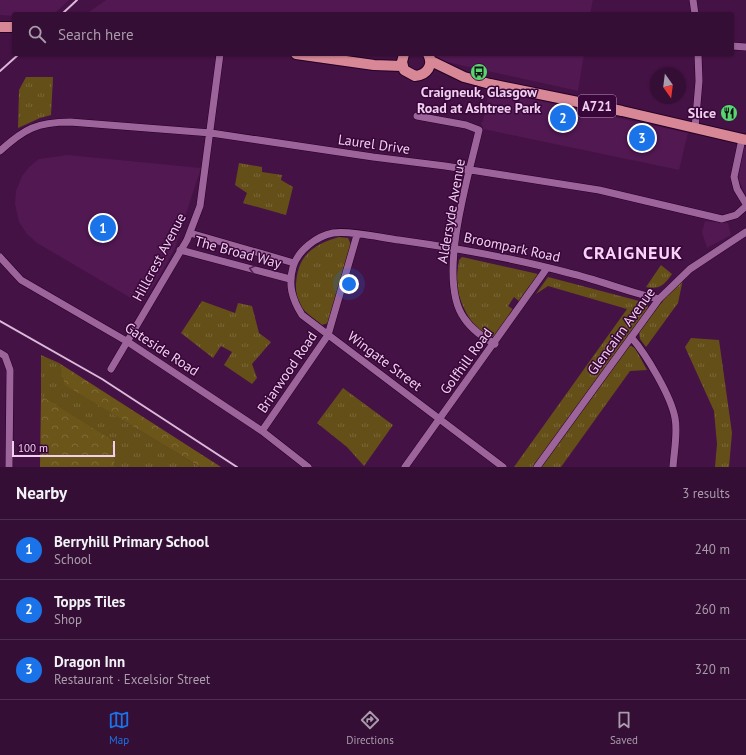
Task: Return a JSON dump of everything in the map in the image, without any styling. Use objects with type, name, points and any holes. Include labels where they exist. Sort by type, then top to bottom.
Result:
[{"type":"main road","points":[[0,26],[12,27]]},
{"type":"main road","name":"A721","points":[[310,56],[374,65],[403,59],[407,73],[415,76],[424,74],[430,61],[464,77],[490,84],[744,140]]},
{"type":"street","points":[[693,0],[695,12]]},
{"type":"street","points":[[734,46],[746,47]]},
{"type":"street","name":"Hillcrest Avenue","points":[[111,369],[190,233],[200,206],[211,133],[220,56]]},
{"type":"street","points":[[695,128],[699,81],[698,56]]},
{"type":"street","name":"Aldersyde Avenue","points":[[417,116],[466,125],[479,130],[469,170],[455,248],[453,274],[454,292],[458,306],[464,318],[478,333],[494,344]]},
{"type":"street","name":"Laurel Drive","points":[[0,151],[18,134],[34,127],[52,122],[211,133],[599,190],[722,219],[736,215],[746,205]]},
{"type":"street","points":[[744,140],[734,177],[737,189],[746,205]]},
{"type":"street","name":"Glencairn Avenue","points":[[537,467],[658,299],[690,269],[746,232]]},
{"type":"street","name":"The Broad Way","points":[[190,233],[294,263]]},
{"type":"street","name":"The Broad Way","points":[[328,335],[302,315],[296,304],[290,279],[294,263],[305,248],[320,238],[334,233],[357,234]]},
{"type":"street","name":"Broompark Road","points":[[357,234],[455,248],[547,268],[658,299]]},
{"type":"street","name":"Briarwood Road","points":[[262,431],[328,335],[357,234]]},
{"type":"street","name":"The Broad Way","points":[[180,250],[290,279]]},
{"type":"street","name":"Gateside Road","points":[[0,257],[21,280],[128,342],[262,431],[308,467]]},
{"type":"street","name":"Golfhill Road","points":[[405,467],[547,268]]},
{"type":"street","name":"Wingate Street","points":[[328,335],[503,467]]},
{"type":"street","points":[[631,337],[642,349],[672,406],[676,419],[673,467]]},
{"type":"street","points":[[2,355],[10,370],[9,467]]},
{"type":"shaded area","points":[[0,0],[69,0],[56,12],[12,12],[12,16],[0,15]]},
{"type":"shaded area","points":[[106,0],[593,0],[590,12],[89,12]]},
{"type":"shaded area","points":[[420,56],[584,56],[578,91]]},
{"type":"shaded area","points":[[489,90],[688,133],[679,170],[483,129],[481,123],[483,121]]},
{"type":"shaded area","points":[[744,146],[746,146],[746,196],[738,178]]},
{"type":"shaded area","points":[[68,155],[201,168],[175,248],[158,279],[141,304],[37,243],[27,234],[19,222],[15,204],[16,191],[22,176],[29,167],[39,159]]},
{"type":"shaded area","points":[[705,221],[728,223],[731,235],[707,248],[702,232]]},
{"type":"green space","points":[[26,77],[53,77],[51,115],[40,118],[18,128],[19,90]]},
{"type":"green space","points":[[239,163],[262,167],[262,172],[282,175],[281,180],[293,187],[286,215],[243,203],[247,193],[235,185]]},
{"type":"green space","points":[[339,237],[348,238],[351,245],[328,323],[322,325],[301,307],[296,291],[297,276],[299,267],[308,253],[321,244]]},
{"type":"green space","points":[[462,257],[538,274],[520,302],[514,297],[508,306],[514,310],[497,335],[490,337],[483,335],[471,321],[466,312],[457,288],[459,260]]},
{"type":"green space","points":[[661,265],[672,274],[661,286],[655,288],[646,287]]},
{"type":"green space","points":[[548,277],[643,302],[648,304],[648,309],[534,467],[514,467],[627,309],[548,286],[536,294]]},
{"type":"green space","points":[[683,279],[678,303],[646,347],[640,339],[639,331],[677,283]]},
{"type":"green space","points":[[202,301],[235,313],[238,303],[252,306],[259,333],[271,342],[252,364],[257,378],[252,384],[224,365],[232,352],[221,346],[213,358],[181,333]]},
{"type":"green space","points":[[691,338],[719,340],[732,433],[729,467],[715,467],[717,444],[714,411],[685,347]]},
{"type":"green space","points":[[631,346],[635,348],[647,370],[630,371],[561,467],[540,467],[627,347]]},
{"type":"green space","points":[[41,355],[59,363],[66,385],[200,467],[115,467],[113,456],[41,396]]},
{"type":"green space","points":[[59,363],[221,467],[200,467],[65,385]]},
{"type":"green space","points":[[343,388],[393,425],[364,466],[347,447],[317,423]]},
{"type":"green space","points":[[41,396],[112,440],[115,467],[40,467]]},
{"type":"railway","points":[[64,12],[77,0]]},
{"type":"railway","points":[[0,71],[17,56]]},
{"type":"railway","points":[[0,321],[102,379],[237,467]]},
{"type":"place","name":"Craigneuk, Glasgow Road at Ashtree Park","points":[[479,72]]},
{"type":"place","name":"Slice","points":[[729,113]]},
{"type":"place","name":"Topps Tiles","points":[[563,118]]},
{"type":"place","name":"Dragon Inn","points":[[642,138]]},
{"type":"place","name":"Berryhill Primary School","points":[[103,228]]},
{"type":"district","name":"CRAIGNEUK","points":[[633,253]]}]
